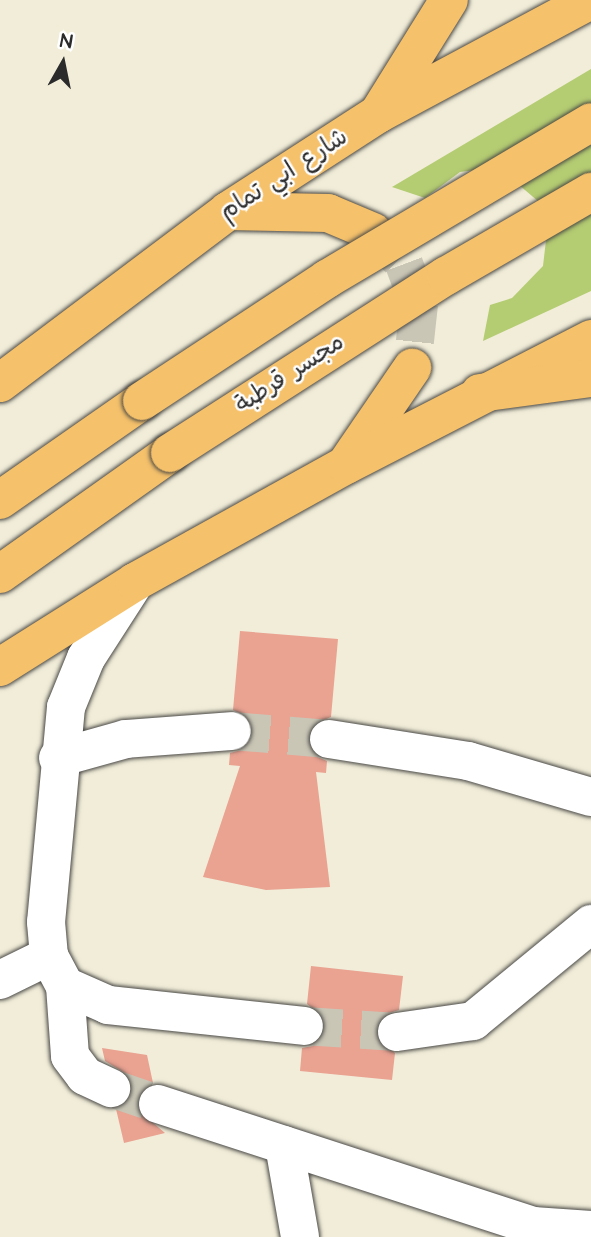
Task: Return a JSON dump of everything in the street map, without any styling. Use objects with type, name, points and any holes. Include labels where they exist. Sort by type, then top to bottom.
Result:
[{"type":"main road","points":[[378,114],[449,0]]},
{"type":"main road","name":"شارع ابي تمام","points":[[0,383],[228,211],[378,114],[591,0]]},
{"type":"main road","points":[[0,500],[142,401],[327,279],[591,122]]},
{"type":"main road","name":"مجسر قرطبة","points":[[0,575],[170,453],[446,276],[591,192]]},
{"type":"main road","points":[[228,211],[328,213],[373,232]]},
{"type":"main road","points":[[2,668],[135,582],[480,393],[591,340]]},
{"type":"main road","points":[[346,465],[412,368]]},
{"type":"main road","points":[[480,393],[591,378]]},
{"type":"lane","points":[[111,1088],[85,1076],[69,1056],[57,971],[58,758],[75,682],[135,582]]},
{"type":"lane","points":[[58,758],[126,738],[232,731]]},
{"type":"lane","points":[[329,740],[468,761],[591,797]]},
{"type":"lane","points":[[397,1032],[448,1030],[484,1015],[591,924]]},
{"type":"lane","points":[[0,980],[57,971],[108,1005],[304,1026]]},
{"type":"lane","points":[[158,1104],[533,1227],[591,1230]]},
{"type":"lane","points":[[284,1145],[300,1237]]},
{"type":"green space","points":[[591,69],[591,291],[483,341],[490,305],[512,298],[543,266],[548,223],[539,202],[505,173],[483,169],[460,172],[425,198],[392,187]]},
{"type":"building","points":[[240,631],[338,639],[331,717],[312,725],[307,736],[315,756],[327,761],[326,773],[316,772],[330,887],[266,890],[203,877],[240,766],[229,765],[230,753],[245,749],[254,730],[250,718],[233,710]]},
{"type":"building","points":[[311,966],[403,976],[399,1010],[383,1015],[375,1034],[395,1053],[392,1080],[300,1071],[302,1048],[313,1046],[326,1029],[324,1017],[307,1004]]},
{"type":"building","points":[[102,1048],[147,1055],[153,1083],[137,1097],[137,1109],[165,1133],[124,1143],[116,1109],[130,1098],[133,1085],[128,1075],[105,1061]]},
{"type":"tunnel","points":[[373,232],[404,264],[419,304],[412,368]]},
{"type":"tunnel","points":[[232,731],[329,739]]},
{"type":"tunnel","points":[[304,1026],[397,1032]]},
{"type":"tunnel","points":[[111,1088],[158,1104]]}]
